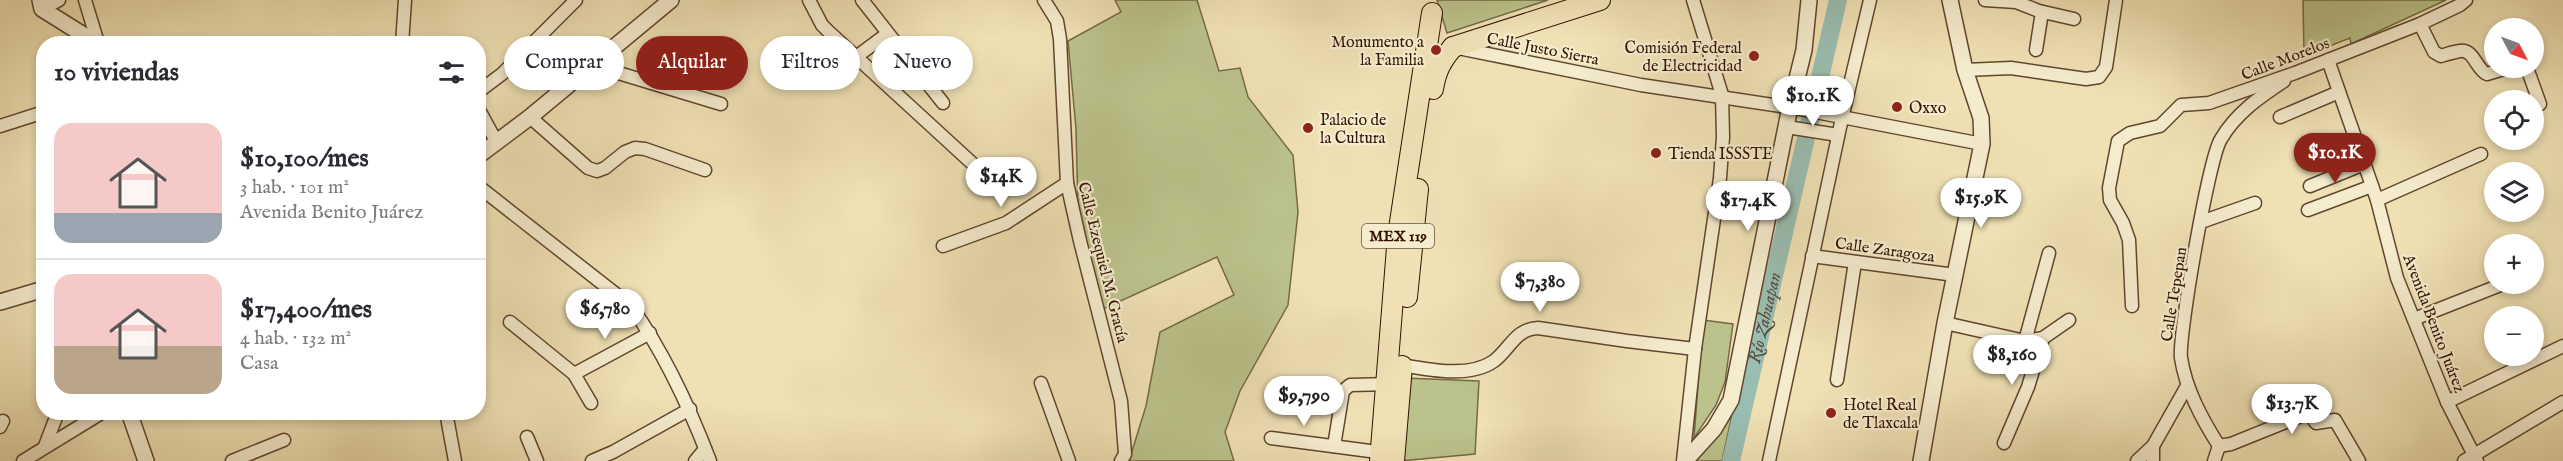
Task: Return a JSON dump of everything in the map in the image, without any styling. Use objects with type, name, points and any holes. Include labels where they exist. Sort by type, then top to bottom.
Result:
[{"type":"main road","points":[[1453,47],[1600,0]]},
{"type":"main road","name":"MEX 119","points":[[1405,235],[1435,73],[1440,62],[1453,47],[1431,6]]},
{"type":"main road","name":"MEX 119","points":[[1388,457],[1396,378],[1405,235],[1431,6]]},
{"type":"street","points":[[41,5],[58,0]]},
{"type":"street","points":[[85,0],[96,36]]},
{"type":"street","points":[[403,36],[405,0]]},
{"type":"street","points":[[486,86],[502,74],[576,0]]},
{"type":"street","points":[[624,39],[671,0]]},
{"type":"street","points":[[809,0],[822,25],[834,36]]},
{"type":"street","points":[[862,0],[944,103]]},
{"type":"street","name":"Calle Ezequiel M. Gracía","points":[[1044,0],[1057,21],[1060,39],[1067,183],[1121,401],[1125,454],[1121,461]]},
{"type":"street","points":[[1684,461],[1695,348],[1720,178],[1723,137],[1722,95],[1693,0]]},
{"type":"street","points":[[1684,461],[1714,429],[1731,400],[1793,128],[1809,0]]},
{"type":"street","points":[[1769,461],[1812,256],[1833,134],[1870,0]]},
{"type":"street","points":[[1921,461],[1945,323],[1982,144],[1981,118],[1965,70],[1950,0]]},
{"type":"street","points":[[1985,0],[2016,2],[2042,12],[2074,19]]},
{"type":"street","points":[[1965,70],[2011,68],[2086,79],[2099,78],[2106,67],[2116,0]]},
{"type":"street","name":"Calle Morelos","points":[[2132,306],[2129,240],[2123,223],[2110,200],[2109,188],[2118,141],[2130,133],[2160,126],[2181,105],[2209,103],[2295,73],[2420,24],[2466,0]]},
{"type":"street","points":[[41,5],[88,36]]},
{"type":"street","points":[[2036,50],[2042,12]]},
{"type":"street","points":[[2420,24],[2434,52],[2441,56],[2462,50],[2467,51],[2484,72]]},
{"type":"street","points":[[860,54],[887,34]]},
{"type":"street","name":"Calle Justo Sierra","points":[[1453,47],[1641,85],[1722,95],[1982,144]]},
{"type":"street","name":"Avenida Benito Juárez","points":[[2328,60],[2377,200],[2397,278],[2472,459]]},
{"type":"street","points":[[860,61],[974,165]]},
{"type":"street","name":"Calle Tepepan","points":[[2218,446],[2187,386],[2180,356],[2209,176],[2220,140],[2247,106],[2295,73]]},
{"type":"street","points":[[624,75],[722,104]]},
{"type":"street","points":[[486,149],[562,90]]},
{"type":"street","points":[[2280,117],[2339,92]]},
{"type":"street","points":[[0,126],[36,114]]},
{"type":"street","points":[[530,117],[588,168],[597,171],[635,148],[645,149],[705,170]]},
{"type":"street","points":[[486,123],[496,141]]},
{"type":"street","points":[[1793,128],[1833,134]]},
{"type":"street","points":[[2377,200],[2481,154]]},
{"type":"street","points":[[2310,186],[2364,164]]},
{"type":"street","points":[[943,246],[1006,223],[1067,183]]},
{"type":"street","points":[[2308,210],[2372,186]]},
{"type":"street","points":[[486,192],[631,306],[650,333],[690,409],[710,461]]},
{"type":"street","points":[[2201,222],[2255,203]]},
{"type":"street","points":[[2025,341],[2049,254]]},
{"type":"street","name":"Calle Zaragoza","points":[[1812,256],[1955,276]]},
{"type":"street","points":[[1837,380],[1855,262]]},
{"type":"street","points":[[0,302],[36,291]]},
{"type":"street","points":[[2414,319],[2484,291]]},
{"type":"street","points":[[1945,323],[2025,341],[2043,338],[2069,320]]},
{"type":"street","points":[[510,322],[574,374],[591,403]]},
{"type":"street","points":[[1334,446],[1343,391],[1350,385],[1475,370],[1496,360],[1507,345],[1529,328],[1695,348]]},
{"type":"street","points":[[574,374],[650,333]]},
{"type":"street","points":[[2004,442],[2028,387],[2043,338]]},
{"type":"street","points":[[2447,402],[2563,345]]},
{"type":"street","points":[[1041,383],[1069,461]]},
{"type":"street","points":[[2138,461],[2153,446],[2187,386]]},
{"type":"street","points":[[2472,459],[2563,402]]},
{"type":"street","points":[[592,461],[613,452],[690,409]]},
{"type":"street","points":[[2214,461],[2218,446],[2231,444],[2302,415],[2310,415],[2316,423],[2335,420],[2358,461]]},
{"type":"street","points":[[45,446],[55,420]]},
{"type":"street","points":[[22,461],[89,420]]},
{"type":"street","points":[[132,420],[146,461]]},
{"type":"street","points":[[447,420],[455,461]]},
{"type":"street","points":[[527,437],[537,461]]},
{"type":"street","points":[[1271,438],[1334,446],[1388,457]]},
{"type":"street","points":[[232,461],[284,440]]},
{"type":"street","points":[[2153,446],[2153,461]]},
{"type":"street","points":[[695,461],[705,448]]},
{"type":"green space","points":[[1115,0],[1197,0],[1219,71],[1240,68],[1248,97],[1293,155],[1298,212],[1288,305],[1240,391],[1225,432],[1234,461],[1129,461],[1146,406],[1160,332],[1234,295],[1217,257],[1103,309],[1078,211],[1076,129],[1068,41],[1121,12]]},
{"type":"green space","points":[[1437,0],[1548,0],[1447,33]]},
{"type":"green space","points":[[2303,0],[2446,0],[2351,44],[2350,38],[2304,56]]},
{"type":"green space","points":[[1703,320],[1733,324],[1725,382],[1716,405],[1694,438]]},
{"type":"green space","points":[[1405,378],[1479,381],[1475,454],[1400,461]]},
{"type":"green space","points":[[1732,415],[1722,461],[1693,461]]},
{"type":"waterway","name":"Río Zahuapan","points":[[1731,461],[1838,0]]},
{"type":"place","name":"Monumento a la Familia","points":[[1436,50]]},
{"type":"place","name":"Comisión Federal de Electricidad","points":[[1754,56]]},
{"type":"place","name":"Oxxo","points":[[1897,107]]},
{"type":"place","name":"Palacio de la Cultura","points":[[1308,128]]},
{"type":"place","name":"Tienda ISSSTE","points":[[1656,153]]},
{"type":"place","name":"Hotel Real de Tlaxcala","points":[[1831,413]]}]
